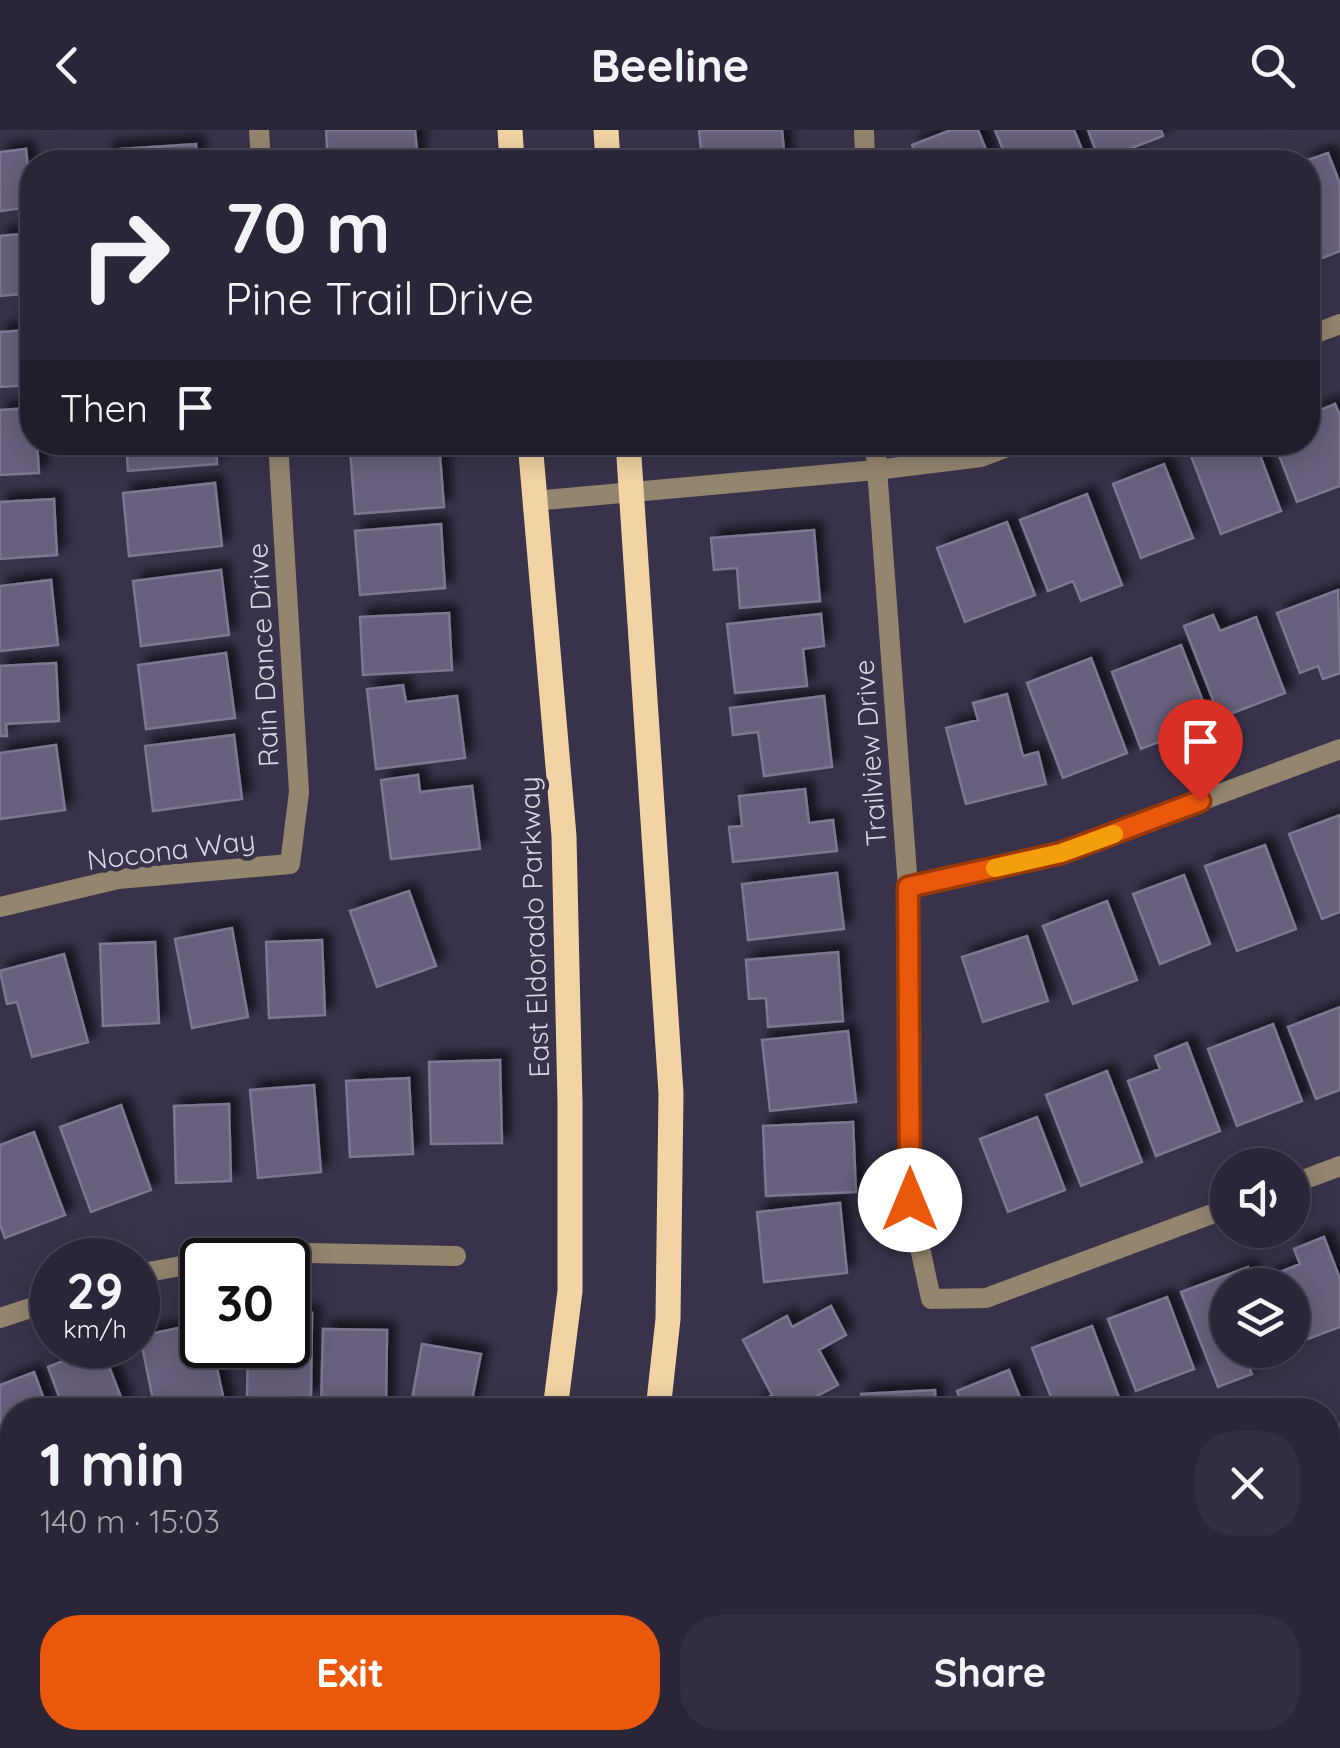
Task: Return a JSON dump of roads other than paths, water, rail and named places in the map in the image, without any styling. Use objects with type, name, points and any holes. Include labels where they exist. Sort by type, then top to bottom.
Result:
[{"type":"main road","name":"East Eldorado Parkway","points":[[531,455],[566,893],[570,1291],[557,1398]]},
{"type":"main road","points":[[629,455],[671,1094],[668,1319],[659,1398]]},
{"type":"street","name":"Rain Dance Drive","points":[[279,455],[299,792],[290,864]]},
{"type":"street","name":"Trailview Drive","points":[[875,455],[908,887],[910,1200],[930,1298],[986,1298],[1210,1215]]},
{"type":"street","points":[[534,501],[876,470],[986,455]]},
{"type":"street","points":[[908,887],[1061,853],[1340,749]]},
{"type":"street","name":"Nocona Way","points":[[0,906],[118,878],[290,864]]},
{"type":"street","points":[[1310,1177],[1340,1166]]},
{"type":"street","points":[[310,1253],[456,1256]]},
{"type":"street","points":[[0,1318],[30,1308]]}]
